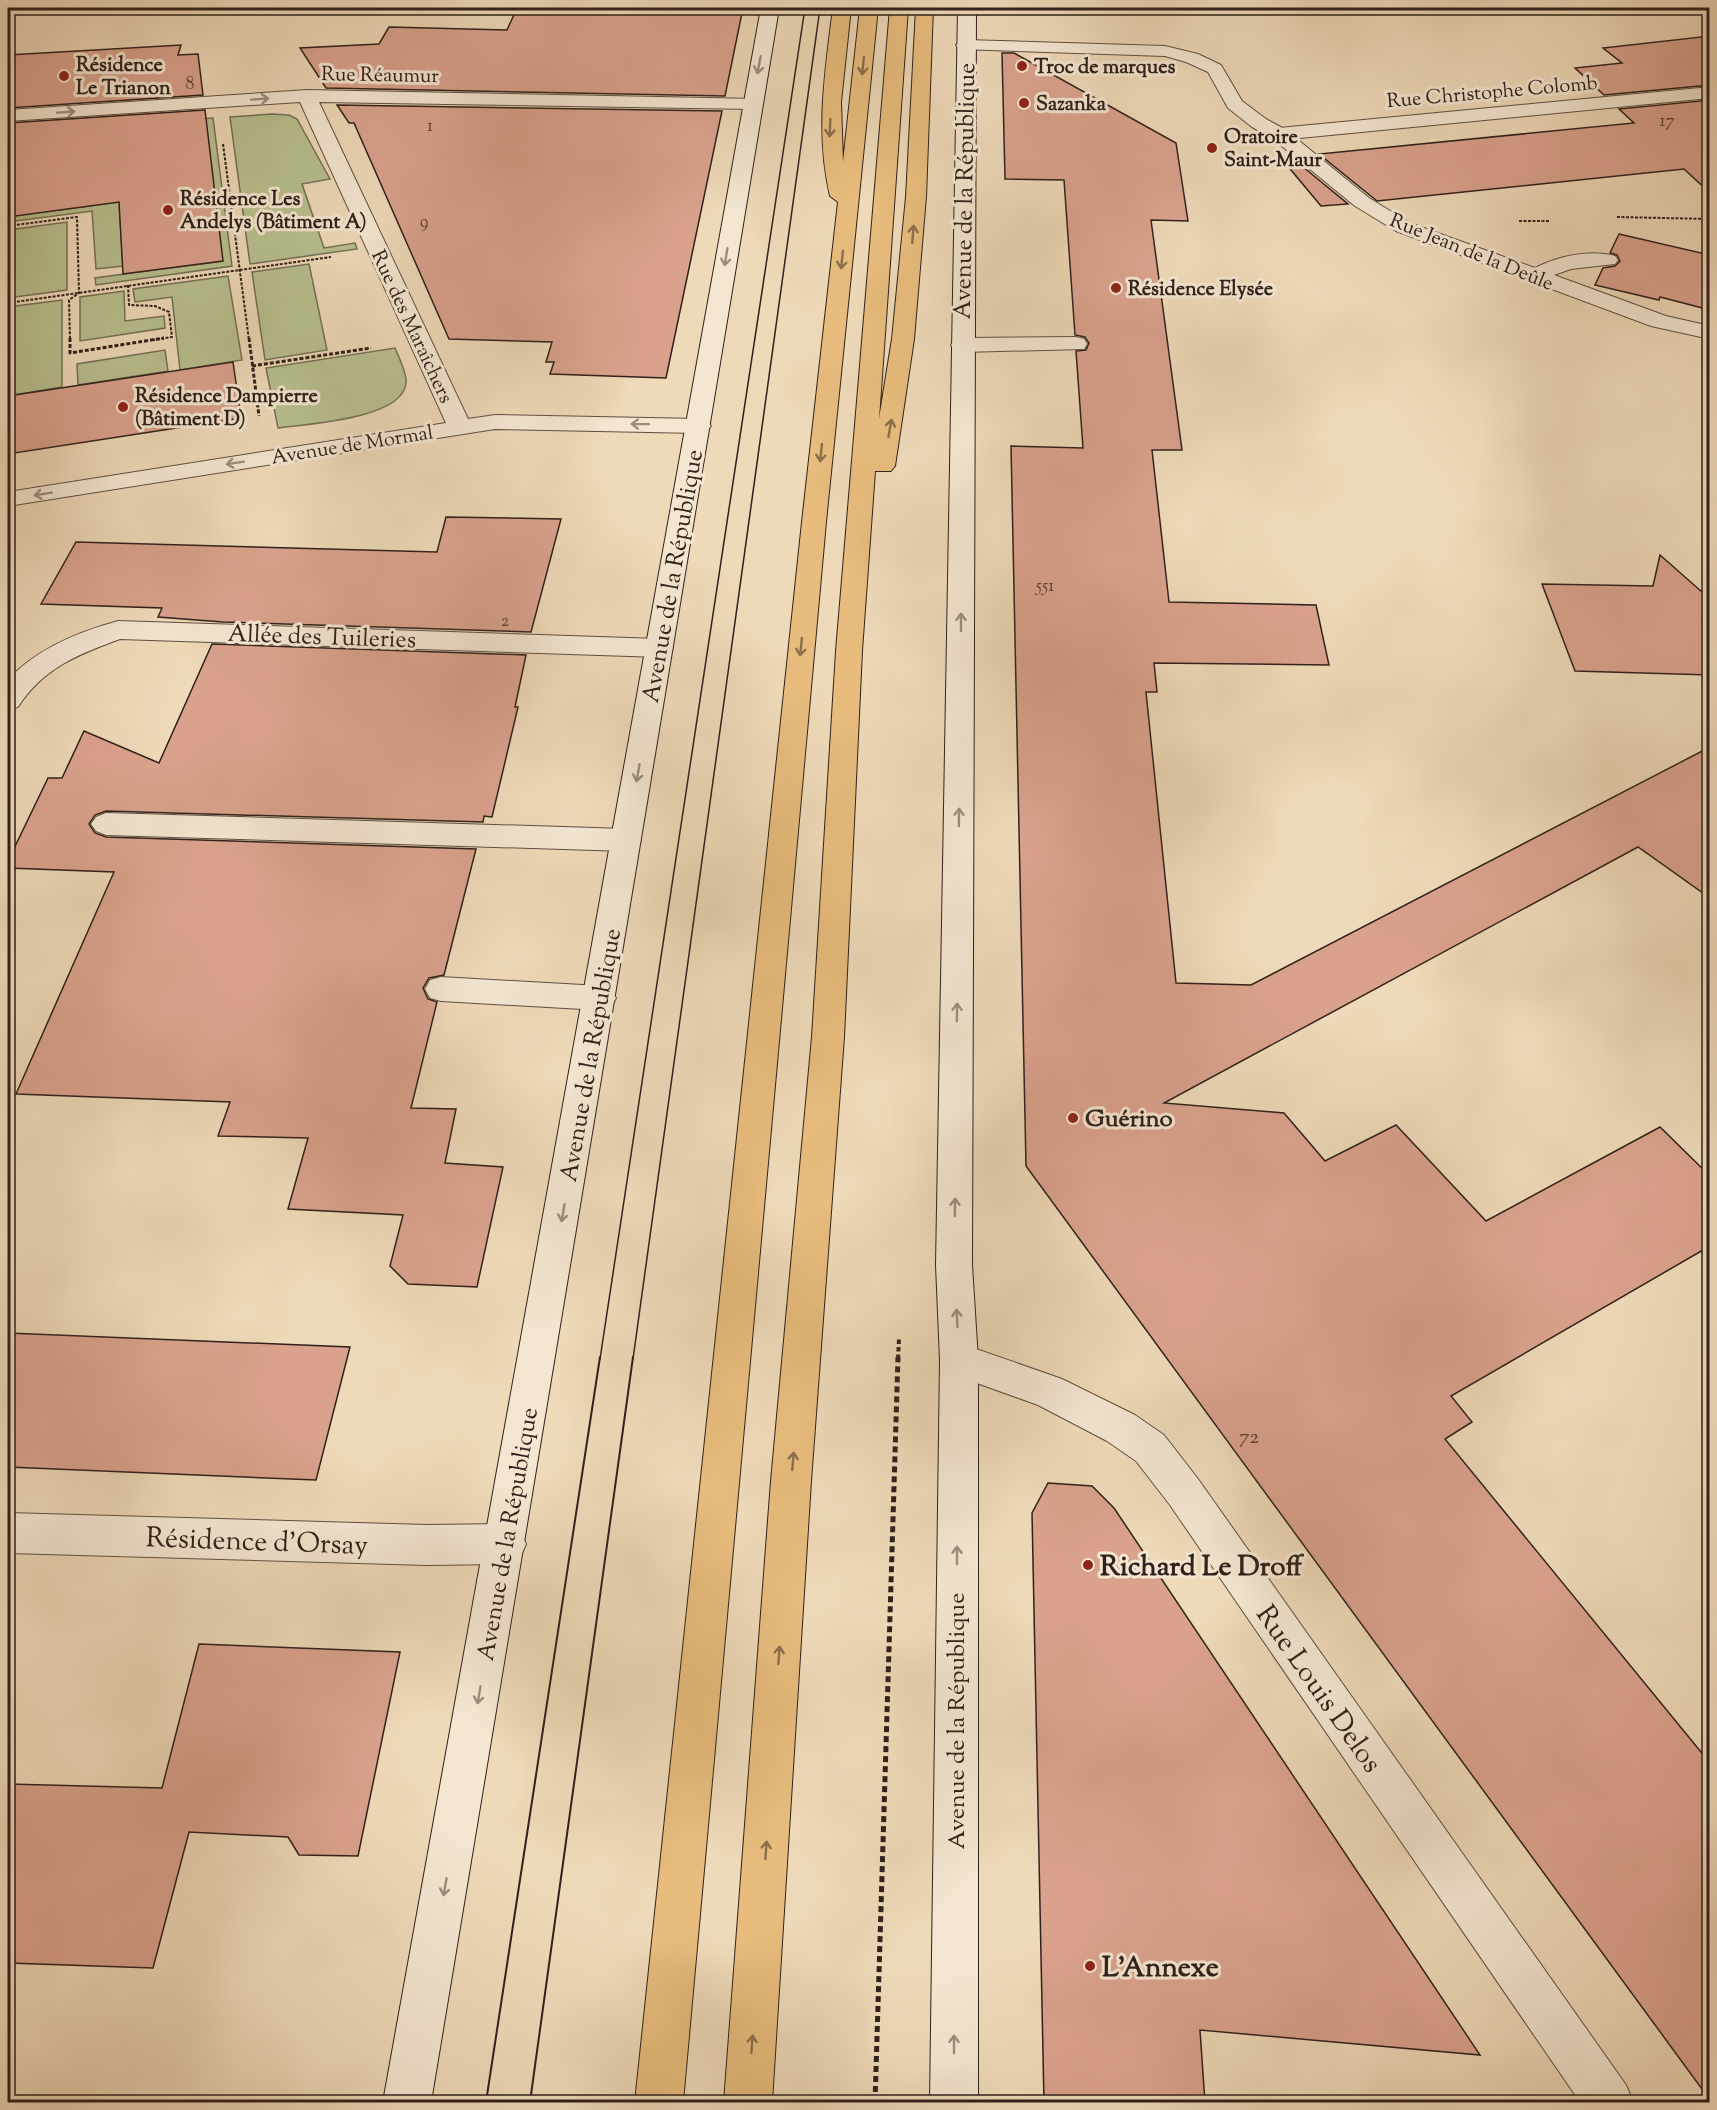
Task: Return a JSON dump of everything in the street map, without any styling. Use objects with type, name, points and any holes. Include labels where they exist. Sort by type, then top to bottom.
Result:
[{"type":"main road","points":[[842,8],[829,131],[834,176],[847,218]]},
{"type":"main road","points":[[659,2103],[808,581],[869,8]]},
{"type":"main road","points":[[748,2103],[791,1481],[828,1036],[849,651],[899,8]]},
{"type":"main road","points":[[849,651],[899,377],[916,196],[924,8]]},
{"type":"street","name":"Avenue de la République","points":[[406,2103],[506,1544],[770,8]]},
{"type":"street","name":"Avenue de la République","points":[[954,2103],[959,1360],[954,1265],[967,8]]},
{"type":"street","name":"Rue Jean de la Deûle","points":[[965,45],[1165,51],[1192,58],[1215,69],[1235,104],[1279,134],[1362,202],[1403,227],[1659,321],[1710,333]]},
{"type":"street","name":"Rue Christophe Colomb","points":[[1279,134],[1710,92]]},
{"type":"street","name":"Rue Réaumur","points":[[8,116],[307,96],[752,103]]},
{"type":"street","name":"Rue des Maraîchers","points":[[307,96],[459,426]]},
{"type":"street","points":[[1536,277],[1563,264],[1585,259],[1608,260]]},
{"type":"street","points":[[962,345],[1076,344]]},
{"type":"street","name":"Avenue de Mormal","points":[[8,499],[459,426],[521,421],[699,426]]},
{"type":"street","name":"Allée des Tuileries","points":[[8,700],[17,684],[53,654],[118,630],[660,648]]},
{"type":"street","points":[[106,824],[626,840]]},
{"type":"street","points":[[441,989],[600,998]]},
{"type":"street","name":"Rue Louis Delos","points":[[959,1360],[1049,1391],[1121,1428],[1150,1448],[1191,1502],[1610,2103]]},
{"type":"street","name":"Résidence d'Orsay","points":[[8,1533],[427,1545],[506,1544]]},
{"type":"path","points":[[222,142],[259,419]]},
{"type":"path","points":[[8,226],[77,217],[79,293]]},
{"type":"path","points":[[8,303],[319,258]]},
{"type":"path","points":[[79,293],[69,300],[70,353],[172,338],[170,312],[155,306],[129,305],[128,285]]},
{"type":"path","points":[[252,366],[419,340]]},
{"type":"green space","points":[[289,115],[297,119],[330,179],[302,184],[324,248],[355,243],[357,249],[250,264],[230,117]]},
{"type":"green space","points":[[213,118],[232,266],[96,285],[95,278],[222,261],[92,126]]},
{"type":"green space","points":[[119,202],[123,266],[96,269],[92,211],[8,222],[8,217]]},
{"type":"green space","points":[[67,222],[67,290],[8,298],[8,230]]},
{"type":"green space","points":[[309,264],[327,350],[265,360],[252,272]]},
{"type":"green space","points":[[228,276],[242,360],[180,370],[172,297],[135,302],[133,289]]},
{"type":"green space","points":[[124,291],[125,321],[164,316],[165,328],[80,341],[80,297]]},
{"type":"green space","points":[[62,300],[62,387],[8,396],[8,307]]},
{"type":"green space","points":[[395,348],[404,370],[406,383],[401,395],[389,405],[352,418],[278,428],[266,368]]},
{"type":"green space","points":[[165,350],[168,371],[78,385],[77,364]]},
{"type":"building","points":[[517,8],[743,8],[725,96],[326,88],[300,48],[379,44],[389,27],[507,30]]},
{"type":"building","points":[[1710,36],[1710,85],[1604,95],[1575,68],[1622,63],[1603,48]]},
{"type":"building","points":[[181,45],[178,55],[198,54],[203,95],[8,108],[8,55]]},
{"type":"building","points":[[1002,53],[1014,53],[1176,143],[1188,221],[1151,220],[1182,450],[1152,450],[1169,602],[1316,605],[1329,665],[1154,663],[1157,692],[1146,692],[1176,983],[1251,985],[1710,747],[1710,898],[1638,847],[1164,1103],[1284,1113],[1325,1161],[1396,1125],[1486,1221],[1660,1127],[1710,1176],[1710,1246],[1451,1396],[1472,1422],[1445,1439],[1710,1763],[1710,2100],[1026,1166],[1011,446],[1083,448],[1076,351],[1086,350],[1089,343],[1085,337],[1075,335],[1064,180],[1005,179]]},
{"type":"building","points":[[1710,100],[1710,193],[1684,169],[1377,201],[1319,154],[1634,123],[1619,109]]},
{"type":"building","points":[[337,105],[722,111],[666,378],[550,374],[554,362],[546,362],[552,342],[449,339],[354,123],[349,123]]},
{"type":"building","name":"Résidence Les Andelys (Bâtiment A)","points":[[205,110],[223,261],[123,274],[119,202],[8,217],[8,123]]},
{"type":"building","points":[[1291,157],[1348,204],[1321,206],[1281,158]]},
{"type":"building","points":[[1619,234],[1710,255],[1710,310],[1660,297],[1659,300],[1595,285],[1603,268],[1615,266],[1620,261],[1617,255],[1610,253]]},
{"type":"building","name":"Résidence Dampierre (Bâtiment D)","points":[[233,362],[241,418],[8,454],[8,396]]},
{"type":"building","points":[[446,517],[561,519],[531,632],[223,622],[158,617],[162,608],[41,604],[76,542],[437,552]]},
{"type":"building","points":[[1660,555],[1710,599],[1710,675],[1575,671],[1542,584],[1653,586]]},
{"type":"building","points":[[212,644],[526,655],[515,707],[518,707],[492,817],[484,816],[483,822],[106,811],[95,815],[89,824],[95,833],[106,837],[476,849],[444,975],[429,978],[423,988],[428,999],[437,1002],[411,1108],[456,1109],[445,1163],[503,1167],[477,1287],[408,1284],[390,1266],[403,1215],[288,1209],[308,1138],[218,1136],[230,1102],[16,1094],[114,872],[8,868],[8,861],[48,778],[62,778],[84,731],[159,763]]},
{"type":"building","points":[[8,1333],[350,1347],[316,1480],[8,1467]]},
{"type":"building","points":[[1048,1483],[1092,1486],[1114,1508],[1480,2055],[1200,2030],[1205,2103],[1044,2103],[1032,1513]]},
{"type":"building","points":[[199,1644],[400,1652],[358,1856],[299,1855],[288,1837],[189,1832],[153,1968],[8,1963],[8,1784],[162,1788]]},
{"type":"tram line","points":[[600,1359],[805,8]]},
{"type":"tram line","points":[[633,1359],[820,8]]},
{"type":"tram line","points":[[486,2102],[600,1357]]},
{"type":"tram line","points":[[530,2102],[633,1357]]},
{"type":"place","name":"Troc de marques","points":[[1022,66]]},
{"type":"place","name":"Résidence Le Trianon","points":[[64,76]]},
{"type":"place","name":"Sazanka","points":[[1024,103]]},
{"type":"place","name":"Oratoire Saint-Maur","points":[[1212,148]]},
{"type":"place","name":"Résidence Les Andelys (Bâtiment A)","points":[[168,210]]},
{"type":"place","name":"Résidence Elysée","points":[[1116,288]]},
{"type":"place","name":"Résidence Dampierre (Bâtiment D)","points":[[123,407]]},
{"type":"place","name":"Guérino","points":[[1073,1118]]},
{"type":"place","name":"Richard Le Droff","points":[[1088,1565]]},
{"type":"place","name":"L'Annexe","points":[[1090,1966]]}]
